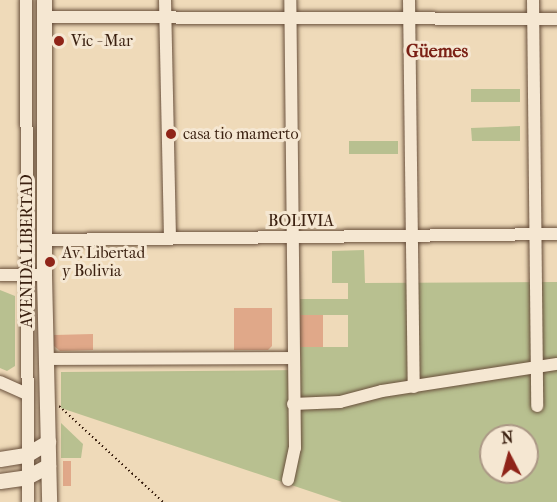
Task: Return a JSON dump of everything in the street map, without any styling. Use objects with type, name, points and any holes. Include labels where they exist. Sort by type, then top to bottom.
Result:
[{"type":"street","name":"AVENIDA LIBERTAD","points":[[26,0],[26,455],[28,502]]},
{"type":"street","name":"AVENIDA LIBERTAD","points":[[44,0],[44,275],[49,502]]},
{"type":"street","points":[[165,0],[170,238]]},
{"type":"street","points":[[288,480],[294,448],[290,0]]},
{"type":"street","points":[[409,0],[414,387]]},
{"type":"street","points":[[533,0],[538,235],[537,405]]},
{"type":"street","points":[[44,17],[290,21],[557,19]]},
{"type":"street","name":"BOLIVIA","points":[[45,240],[557,234]]},
{"type":"street","points":[[0,276],[44,275]]},
{"type":"street","points":[[45,359],[292,358]]},
{"type":"street","points":[[293,404],[340,402],[414,387],[557,364]]},
{"type":"street","points":[[0,382],[27,394]]},
{"type":"street","points":[[0,459],[26,455],[48,442]]},
{"type":"street","points":[[0,481],[27,477],[48,466]]},
{"type":"path","points":[[47,398],[163,502]]},
{"type":"green space","points":[[471,89],[520,89],[520,102],[471,102]]},
{"type":"green space","points":[[520,126],[520,141],[472,141],[471,128]]},
{"type":"green space","points":[[349,141],[398,141],[398,154],[349,154]]},
{"type":"green space","points":[[364,250],[365,283],[557,282],[557,502],[342,502],[61,408],[61,372],[301,370],[300,347],[348,347],[348,315],[300,315],[300,299],[348,299],[348,283],[332,283],[332,251]]},
{"type":"green space","points":[[0,290],[15,296],[15,366],[7,371],[0,368]]},
{"type":"green space","points":[[61,423],[83,444],[81,458],[61,458]]},
{"type":"building","points":[[234,308],[272,308],[272,346],[268,350],[234,350]]},
{"type":"building","points":[[300,315],[323,315],[323,347],[300,347]]},
{"type":"building","points":[[93,334],[93,350],[60,351],[54,346],[54,335]]},
{"type":"building","points":[[63,461],[71,461],[71,486],[63,486]]},
{"type":"place","name":"Vic - Mar","points":[[59,41]]},
{"type":"place","name":"casa tio mamerto","points":[[171,134]]},
{"type":"place","name":"Av. Libertad y Bolivia","points":[[50,262]]},
{"type":"district","name":"Güemes","points":[[437,52]]}]
